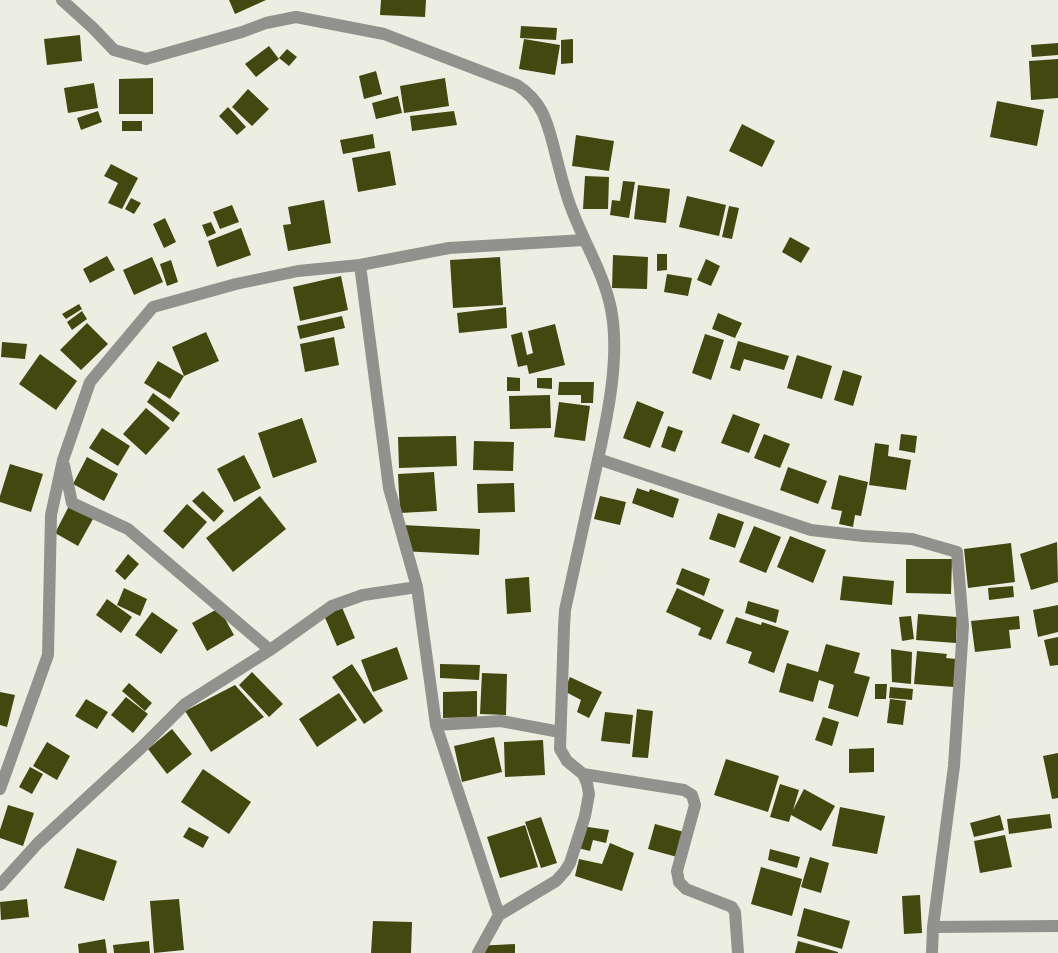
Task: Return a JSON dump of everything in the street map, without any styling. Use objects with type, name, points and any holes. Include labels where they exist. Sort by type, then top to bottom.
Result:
[{"type":"street","points":[[62,0],[114,50],[146,59],[242,32],[266,23],[296,17],[384,34],[517,85],[529,93],[535,100],[549,126],[568,198],[584,240],[600,272],[611,309],[614,348],[608,412],[565,610],[560,749],[567,761],[583,774],[589,794],[570,863],[565,871],[556,881],[499,915],[478,953]]},
{"type":"street","points":[[0,789],[48,656],[52,515],[63,460],[90,382],[153,306],[236,284],[298,271],[360,265],[449,248],[584,240]]},
{"type":"street","points":[[360,265],[389,488],[417,587],[436,725],[499,915]]},
{"type":"street","points":[[63,460],[72,503],[128,529],[270,650]]},
{"type":"street","points":[[598,460],[811,530],[912,539],[957,552],[963,626],[962,645],[954,766],[933,927],[932,953]]},
{"type":"street","points":[[0,884],[38,843],[141,748],[185,704],[270,650],[332,606],[363,595],[417,587]]},
{"type":"street","points":[[436,725],[501,721],[560,732]]},
{"type":"street","points":[[583,774],[684,790],[692,795],[694,804],[677,871],[678,882],[686,890],[732,907],[737,922],[738,953]]},
{"type":"street","points":[[933,927],[1058,926]]},
{"type":"building","points":[[229,0],[266,0],[235,14]]},
{"type":"building","points":[[381,0],[426,0],[425,17],[380,15]]},
{"type":"building","points":[[521,26],[557,28],[556,40],[520,38]]},
{"type":"building","points":[[80,35],[82,61],[47,65],[44,39]]},
{"type":"building","points":[[524,39],[560,45],[555,75],[519,69]]},
{"type":"building","points":[[573,39],[573,63],[561,64],[561,40]]},
{"type":"building","points":[[1058,43],[1058,55],[1032,57],[1031,45]]},
{"type":"building","points":[[269,46],[279,59],[256,77],[245,64]]},
{"type":"building","points":[[287,49],[297,57],[289,66],[279,58]]},
{"type":"building","points":[[1058,59],[1058,98],[1031,100],[1029,61]]},
{"type":"building","points":[[376,71],[382,94],[364,99],[359,76]]},
{"type":"building","points":[[153,78],[153,114],[119,114],[119,79]]},
{"type":"building","points":[[445,78],[449,106],[404,113],[400,86]]},
{"type":"building","points":[[94,83],[98,108],[68,113],[64,88]]},
{"type":"building","points":[[248,89],[269,109],[252,126],[232,107]]},
{"type":"building","points":[[398,96],[402,113],[376,119],[372,103]]},
{"type":"building","points":[[997,101],[1044,110],[1037,146],[990,137]]},
{"type":"building","points":[[228,107],[246,127],[237,135],[219,116]]},
{"type":"building","points":[[98,111],[102,122],[81,130],[77,118]]},
{"type":"building","points":[[454,111],[457,125],[412,131],[410,116]]},
{"type":"building","points":[[122,121],[142,121],[142,131],[122,131]]},
{"type":"building","points":[[742,124],[775,141],[762,167],[729,151]]},
{"type":"building","points":[[373,134],[375,148],[343,154],[340,140]]},
{"type":"building","points":[[576,135],[614,141],[609,171],[572,166]]},
{"type":"building","points":[[390,151],[396,185],[358,192],[352,158]]},
{"type":"building","points":[[111,164],[138,178],[122,209],[108,203],[118,183],[104,176]]},
{"type":"building","points":[[585,176],[609,177],[608,209],[583,209]]},
{"type":"building","points":[[623,181],[635,182],[629,218],[610,215],[612,200],[620,201]]},
{"type":"building","points":[[638,185],[670,189],[666,223],[634,219]]},
{"type":"building","points":[[687,196],[726,205],[719,236],[679,227]]},
{"type":"building","points":[[131,198],[141,203],[134,214],[125,209]]},
{"type":"building","points":[[324,200],[331,243],[288,251],[283,225],[291,224],[288,207]]},
{"type":"building","points":[[232,205],[239,222],[220,229],[213,212]]},
{"type":"building","points":[[729,206],[739,208],[732,239],[722,237]]},
{"type":"building","points":[[165,218],[176,242],[164,248],[153,224]]},
{"type":"building","points":[[211,222],[216,233],[207,237],[202,225]]},
{"type":"building","points":[[241,228],[251,255],[217,267],[208,241]]},
{"type":"building","points":[[790,237],[810,248],[801,263],[782,252]]},
{"type":"building","points":[[657,254],[667,254],[667,270],[657,271]]},
{"type":"building","points":[[613,255],[648,257],[647,289],[612,288]]},
{"type":"building","points":[[107,256],[115,270],[90,283],[83,269]]},
{"type":"building","points":[[152,257],[163,282],[134,295],[123,270]]},
{"type":"building","points":[[500,257],[503,305],[453,308],[450,260]]},
{"type":"building","points":[[706,259],[720,266],[711,286],[697,280]]},
{"type":"building","points":[[171,260],[178,282],[167,286],[160,264]]},
{"type":"building","points":[[667,274],[692,278],[688,296],[664,292]]},
{"type":"building","points":[[341,276],[348,310],[300,321],[293,287]]},
{"type":"building","points":[[79,304],[82,309],[66,319],[62,314]]},
{"type":"building","points":[[506,307],[507,328],[459,333],[457,313]]},
{"type":"building","points":[[82,311],[87,319],[72,330],[67,322]]},
{"type":"building","points":[[718,313],[742,323],[735,338],[712,329]]},
{"type":"building","points":[[342,316],[345,328],[300,339],[297,326]]},
{"type":"building","points":[[87,323],[108,344],[81,370],[60,350]]},
{"type":"building","points":[[555,324],[565,365],[529,374],[527,365],[518,367],[511,335],[522,332],[527,355],[533,353],[528,331]]},
{"type":"building","points":[[206,332],[219,361],[184,376],[172,347]]},
{"type":"building","points":[[705,334],[724,340],[711,380],[692,373]]},
{"type":"building","points":[[334,337],[339,365],[305,372],[300,344]]},
{"type":"building","points":[[738,341],[789,356],[784,370],[744,359],[740,371],[730,368]]},
{"type":"building","points":[[2,342],[27,344],[25,359],[1,357]]},
{"type":"building","points":[[40,354],[77,381],[56,410],[19,384]]},
{"type":"building","points":[[797,355],[832,366],[822,399],[787,388]]},
{"type":"building","points":[[158,361],[184,376],[170,399],[144,383]]},
{"type":"building","points":[[843,370],[862,376],[853,406],[834,400]]},
{"type":"building","points":[[507,377],[520,378],[520,391],[507,391]]},
{"type":"building","points":[[537,378],[552,378],[552,389],[537,388]]},
{"type":"building","points":[[559,382],[594,382],[593,403],[581,403],[581,395],[558,395]]},
{"type":"building","points":[[153,393],[180,413],[173,422],[147,402]]},
{"type":"building","points":[[550,395],[551,428],[510,429],[509,396]]},
{"type":"building","points":[[637,401],[664,412],[650,448],[623,438]]},
{"type":"building","points":[[559,402],[590,406],[585,441],[554,437]]},
{"type":"building","points":[[146,408],[170,428],[146,455],[123,434]]},
{"type":"building","points":[[733,414],[760,424],[749,453],[721,443]]},
{"type":"building","points":[[302,418],[317,462],[273,478],[258,433]]},
{"type":"building","points":[[668,426],[683,431],[675,452],[661,447]]},
{"type":"building","points":[[102,428],[130,446],[118,466],[89,448]]},
{"type":"building","points":[[764,434],[790,444],[780,468],[754,458]]},
{"type":"building","points":[[901,434],[917,436],[915,453],[899,450]]},
{"type":"building","points":[[456,436],[457,466],[399,468],[398,437]]},
{"type":"building","points":[[474,441],[514,442],[513,471],[473,470]]},
{"type":"building","points":[[875,443],[889,445],[888,456],[911,460],[906,490],[869,485]]},
{"type":"building","points":[[244,455],[261,488],[234,502],[217,469]]},
{"type":"building","points":[[87,457],[118,474],[104,501],[73,484]]},
{"type":"building","points":[[10,464],[43,474],[31,512],[0,502],[0,496]]},
{"type":"building","points":[[788,467],[827,481],[818,504],[780,490]]},
{"type":"building","points":[[434,472],[437,511],[400,513],[398,474]]},
{"type":"building","points":[[839,475],[868,482],[861,516],[855,515],[853,527],[839,524],[842,511],[831,509]]},
{"type":"building","points":[[514,483],[515,512],[478,513],[477,484]]},
{"type":"building","points":[[637,488],[649,492],[650,489],[679,499],[673,518],[632,503]]},
{"type":"building","points":[[203,491],[224,511],[214,522],[192,501]]},
{"type":"building","points":[[260,496],[286,529],[233,572],[206,538]]},
{"type":"building","points":[[600,496],[626,502],[620,525],[594,519]]},
{"type":"building","points":[[187,504],[207,522],[183,549],[163,531]]},
{"type":"building","points":[[69,506],[93,519],[78,546],[55,533]]},
{"type":"building","points":[[718,513],[744,522],[735,548],[709,539]]},
{"type":"building","points":[[402,525],[480,529],[479,555],[401,551]]},
{"type":"building","points":[[754,526],[781,537],[766,573],[739,562]]},
{"type":"building","points":[[790,536],[826,550],[813,583],[777,567]]},
{"type":"building","points":[[1057,542],[1058,582],[1031,590],[1020,554]]},
{"type":"building","points":[[1011,543],[1015,582],[968,588],[964,549]]},
{"type":"building","points":[[128,554],[139,564],[125,580],[115,571]]},
{"type":"building","points":[[906,559],[952,559],[951,594],[906,593]]},
{"type":"building","points":[[682,568],[710,579],[704,596],[676,584]]},
{"type":"building","points":[[843,576],[894,581],[892,605],[840,600]]},
{"type":"building","points":[[529,577],[531,612],[507,614],[505,579]]},
{"type":"building","points":[[1013,586],[1014,597],[989,600],[988,588]]},
{"type":"building","points":[[124,588],[147,599],[140,616],[117,605]]},
{"type":"building","points":[[677,588],[724,610],[711,640],[698,635],[701,628],[666,612]]},
{"type":"building","points":[[107,599],[132,617],[121,633],[96,615]]},
{"type":"building","points":[[748,601],[779,610],[776,623],[745,613]]},
{"type":"building","points":[[341,605],[355,638],[337,646],[323,613]]},
{"type":"building","points":[[1058,605],[1058,632],[1038,637],[1033,610]]},
{"type":"building","points":[[219,608],[234,635],[207,651],[192,623]]},
{"type":"building","points":[[152,612],[178,630],[161,654],[135,635]]},
{"type":"building","points":[[918,614],[957,617],[956,643],[916,640]]},
{"type":"building","points":[[911,616],[914,639],[902,641],[899,617]]},
{"type":"building","points":[[1019,616],[1020,629],[1009,630],[1011,648],[975,652],[971,621]]},
{"type":"building","points":[[736,617],[761,625],[762,622],[789,631],[774,673],[748,663],[752,652],[726,643]]},
{"type":"building","points":[[1058,637],[1058,665],[1050,666],[1044,640]]},
{"type":"building","points":[[826,644],[860,653],[854,673],[870,677],[858,717],[828,708],[834,685],[819,680],[813,702],[779,692],[787,663],[818,672]]},
{"type":"building","points":[[397,647],[408,679],[373,692],[361,660]]},
{"type":"building","points":[[891,649],[912,652],[911,684],[892,682]]},
{"type":"building","points":[[917,651],[947,654],[946,658],[956,659],[954,687],[914,684]]},
{"type":"building","points":[[352,664],[383,711],[364,724],[332,677]]},
{"type":"building","points":[[440,664],[480,665],[479,680],[440,678]]},
{"type":"building","points":[[252,672],[283,704],[269,717],[239,685]]},
{"type":"building","points":[[482,673],[507,674],[506,715],[480,714]]},
{"type":"building","points":[[570,677],[602,692],[589,718],[577,712],[581,700],[564,691]]},
{"type":"building","points":[[129,683],[152,703],[145,711],[122,691]]},
{"type":"building","points":[[875,684],[887,684],[886,699],[875,699]]},
{"type":"building","points":[[235,685],[264,717],[211,752],[185,711]]},
{"type":"building","points":[[890,687],[913,689],[912,700],[889,698]]},
{"type":"building","points":[[477,691],[477,717],[443,718],[443,692]]},
{"type":"building","points":[[0,692],[15,695],[7,727],[0,725]]},
{"type":"building","points":[[339,693],[357,720],[317,747],[299,719]]},
{"type":"building","points":[[126,697],[148,714],[133,733],[111,715]]},
{"type":"building","points":[[86,699],[108,712],[97,729],[75,716]]},
{"type":"building","points":[[890,699],[906,701],[903,725],[887,723]]},
{"type":"building","points":[[637,709],[653,711],[648,758],[632,757]]},
{"type":"building","points":[[605,712],[633,715],[630,744],[601,741]]},
{"type":"building","points":[[823,717],[839,722],[832,746],[815,740]]},
{"type":"building","points":[[172,729],[192,754],[167,774],[148,749]]},
{"type":"building","points":[[494,737],[502,772],[462,782],[454,746]]},
{"type":"building","points":[[543,740],[545,775],[505,777],[504,742]]},
{"type":"building","points":[[47,742],[70,756],[57,780],[33,766]]},
{"type":"building","points":[[874,748],[874,772],[849,773],[849,749]]},
{"type":"building","points":[[1058,753],[1058,798],[1052,799],[1043,756]]},
{"type":"building","points":[[726,759],[779,776],[768,812],[714,795]]},
{"type":"building","points":[[30,767],[43,774],[32,794],[19,787]]},
{"type":"building","points":[[203,769],[251,802],[229,834],[181,802]]},
{"type":"building","points":[[780,784],[799,790],[793,810],[804,789],[835,806],[821,831],[791,815],[789,822],[770,817]]},
{"type":"building","points":[[8,805],[34,813],[23,846],[0,838],[0,830]]},
{"type":"building","points":[[840,807],[885,816],[877,854],[832,846]]},
{"type":"building","points":[[1050,814],[1052,828],[1009,834],[1007,819]]},
{"type":"building","points":[[1000,815],[1004,830],[974,837],[970,823]]},
{"type":"building","points":[[541,817],[557,863],[541,868],[525,822]]},
{"type":"building","points":[[655,824],[684,832],[677,857],[648,849]]},
{"type":"building","points":[[525,825],[538,867],[500,878],[487,837]]},
{"type":"building","points":[[581,826],[609,830],[606,843],[593,840],[590,851],[578,848]]},
{"type":"building","points":[[189,827],[209,837],[203,848],[183,837]]},
{"type":"building","points":[[1005,835],[1012,867],[980,873],[974,841]]},
{"type":"building","points":[[610,843],[634,853],[622,891],[575,876],[579,859],[602,864]]},
{"type":"building","points":[[77,848],[117,861],[104,901],[64,888]]},
{"type":"building","points":[[770,849],[800,857],[797,868],[768,860]]},
{"type":"building","points":[[810,857],[829,863],[821,893],[801,887]]},
{"type":"building","points":[[761,867],[802,879],[792,916],[751,904]]},
{"type":"building","points":[[920,895],[922,933],[904,934],[902,896]]},
{"type":"building","points":[[27,899],[29,917],[1,920],[0,902]]},
{"type":"building","points":[[179,899],[184,950],[154,953],[150,901]]},
{"type":"building","points":[[804,908],[850,921],[842,949],[797,936]]},
{"type":"building","points":[[373,921],[412,922],[411,953],[371,953]]},
{"type":"building","points":[[105,939],[107,953],[79,953],[78,944]]},
{"type":"building","points":[[149,941],[150,953],[114,953],[113,945]]},
{"type":"building","points":[[798,941],[838,952],[838,953],[795,953]]},
{"type":"building","points":[[515,944],[515,953],[475,953],[475,946]]}]
